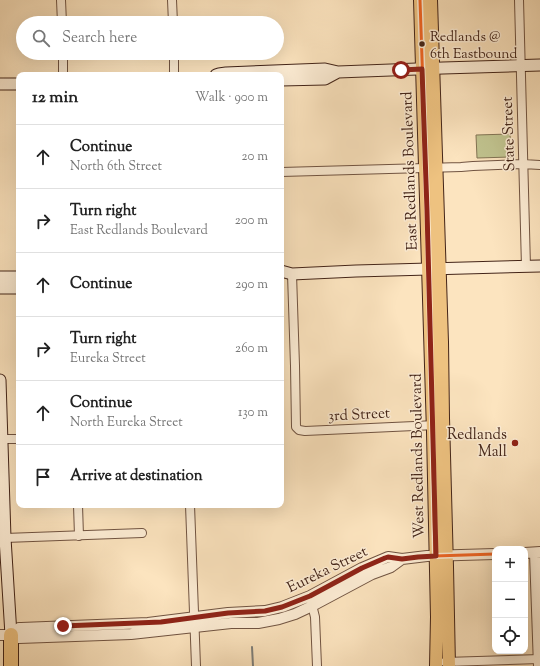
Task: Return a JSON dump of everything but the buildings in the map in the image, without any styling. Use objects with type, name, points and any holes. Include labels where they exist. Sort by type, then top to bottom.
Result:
[{"type":"highway","points":[[5,635],[11,666]]},
{"type":"main road","name":"East Redlands Boulevard","points":[[420,0],[428,69]]},
{"type":"main road","name":"East Redlands Boulevard","points":[[431,0],[428,69],[434,269]]},
{"type":"main road","points":[[239,72],[324,69],[338,72],[540,65]]},
{"type":"main road","points":[[284,80],[324,79],[338,72]]},
{"type":"main road","points":[[0,84],[16,84]]},
{"type":"main road","points":[[284,274],[540,266]]},
{"type":"main road","name":"West Redlands Boulevard","points":[[434,269],[442,342],[438,425],[441,556],[449,664]]},
{"type":"main road","points":[[0,277],[16,277]]},
{"type":"main road","points":[[0,288],[16,288]]},
{"type":"main road","points":[[0,380],[6,538],[5,635]]},
{"type":"main road","name":"West Redlands Boulevard","points":[[436,664],[441,556]]},
{"type":"street","points":[[61,0],[62,16]]},
{"type":"street","points":[[172,0],[173,16]]},
{"type":"street","name":"State Street","points":[[519,0],[526,267]]},
{"type":"street","points":[[63,60],[63,72]]},
{"type":"street","points":[[174,60],[174,72]]},
{"type":"street","points":[[284,172],[524,164],[540,165]]},
{"type":"street","name":"3rd Street","points":[[284,274],[295,366],[297,429],[301,431],[438,425]]},
{"type":"street","points":[[2,439],[16,439]]},
{"type":"street","points":[[78,508],[79,536]]},
{"type":"street","points":[[190,508],[196,666]]},
{"type":"street","points":[[6,538],[142,533]]},
{"type":"street","points":[[436,664],[539,661],[533,553]]},
{"type":"street","name":"Eureka Street","points":[[5,635],[21,628],[148,623],[258,623],[295,614],[311,601],[391,567],[402,559],[492,554]]},
{"type":"street","points":[[311,601],[315,617],[317,666]]},
{"type":"green space","points":[[510,134],[511,157],[477,158],[476,135]]},
{"type":"waterway","points":[[252,647],[253,666]]},
{"type":"transit line","points":[[420,0],[428,233],[435,556],[492,554]]},
{"type":"place","name":"Redlands @ 6th Eastbound","points":[[422,44]]},
{"type":"place","name":"Redlands Mall","points":[[515,443]]},
{"type":"route","points":[[63,626],[148,623],[228,613],[265,611],[282,607],[310,596],[371,563],[388,557],[402,559],[436,556],[422,69],[401,70]]}]
